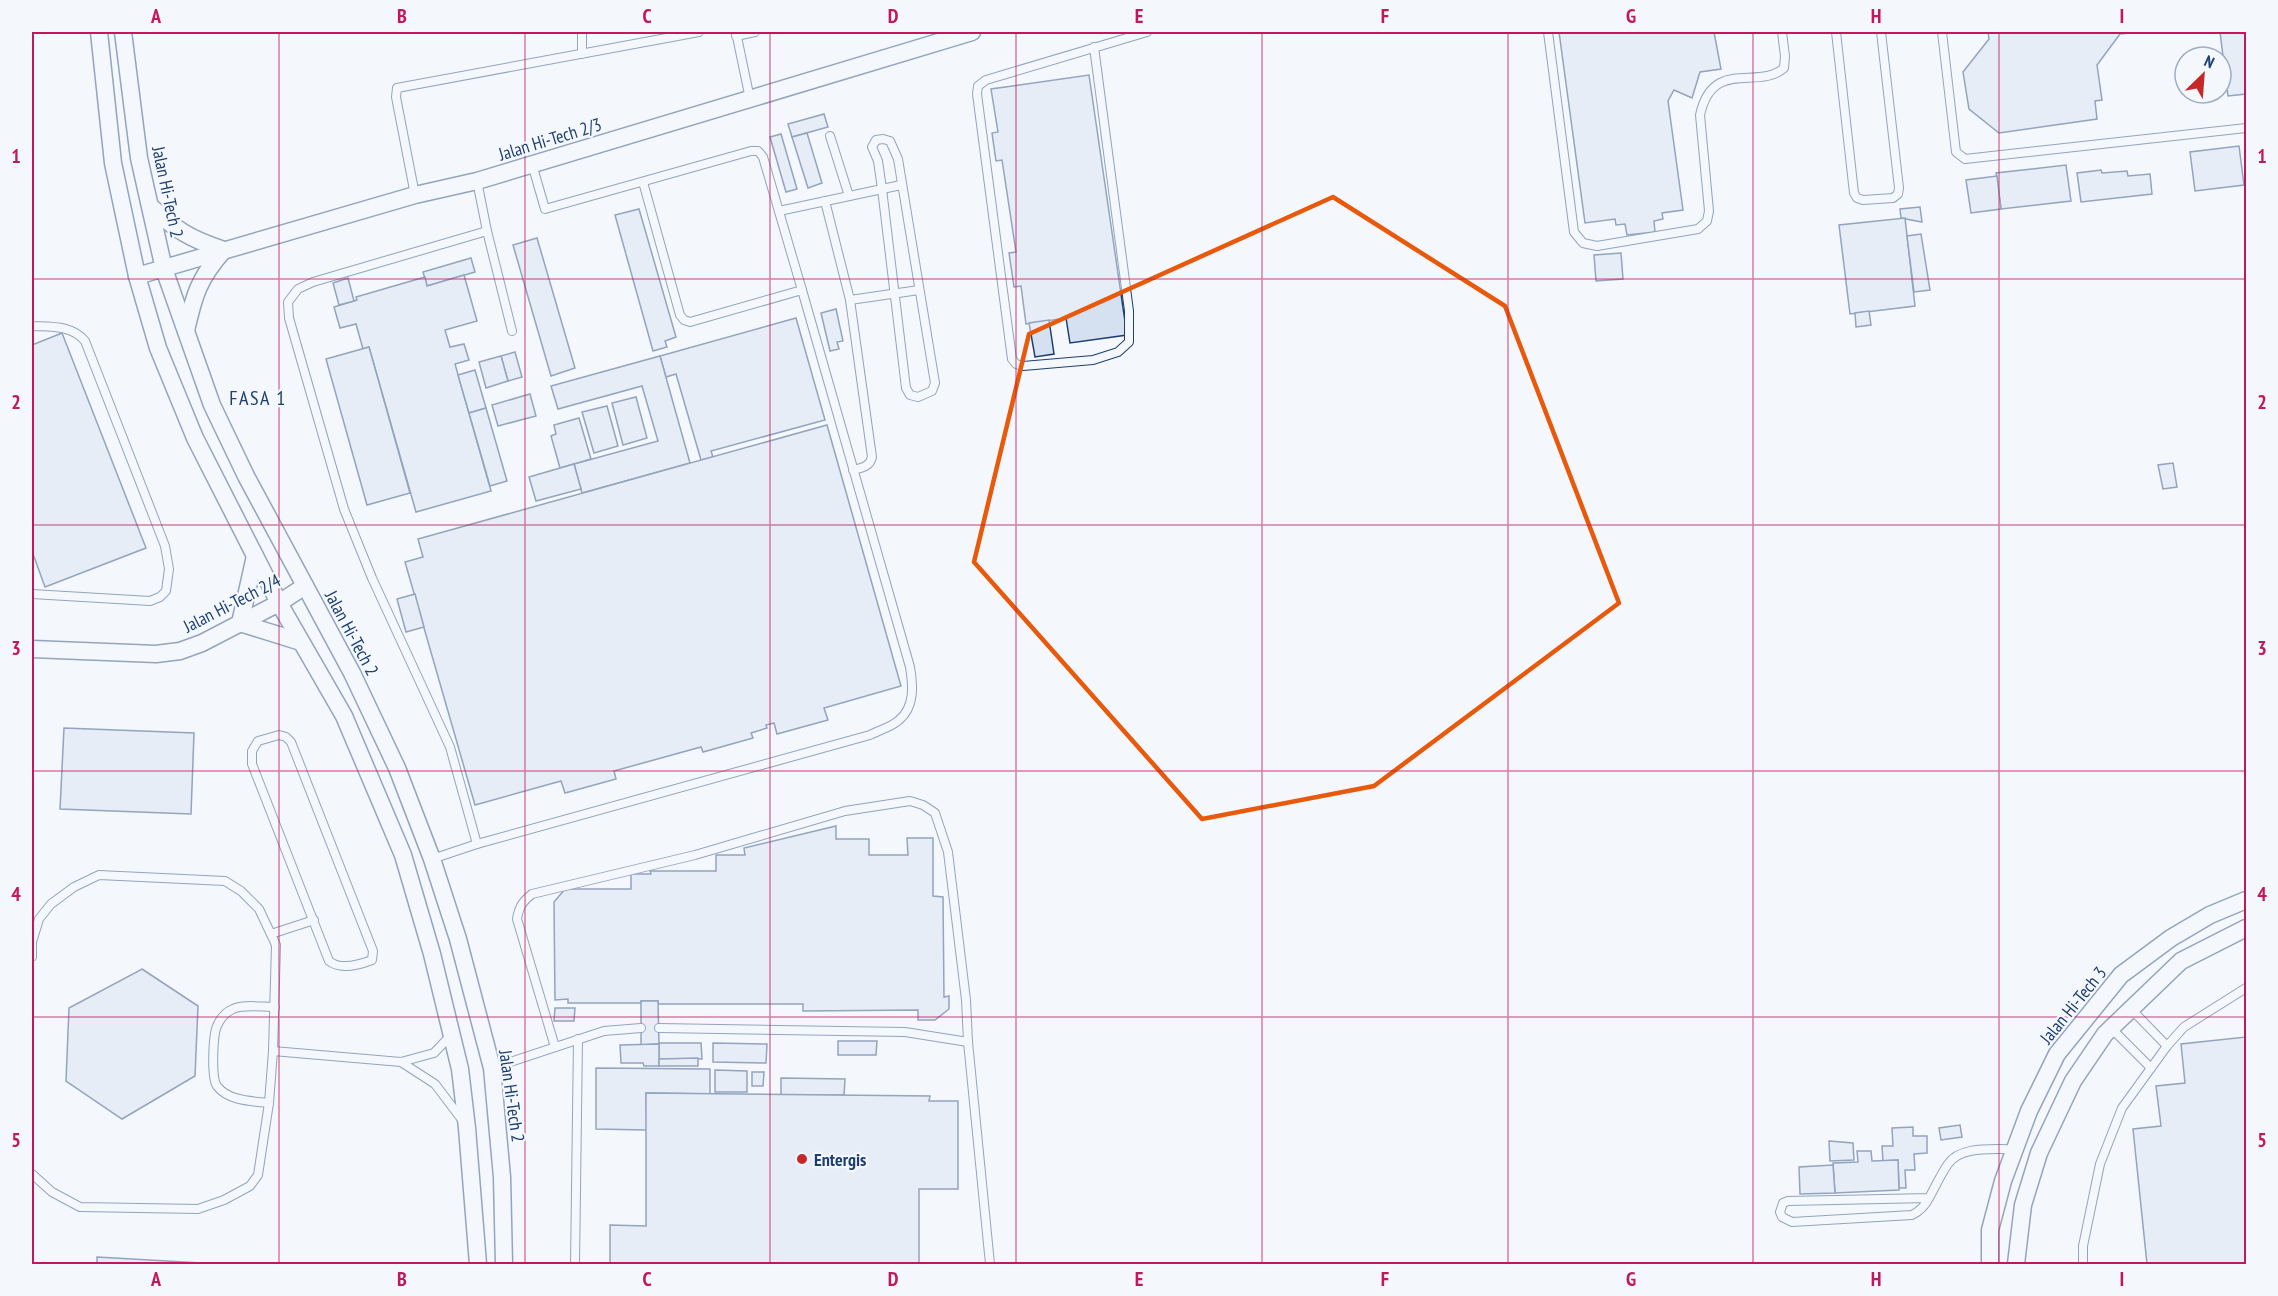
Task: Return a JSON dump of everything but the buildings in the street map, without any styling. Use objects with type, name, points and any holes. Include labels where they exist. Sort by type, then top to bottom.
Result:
[{"type":"street","points":[[99,32],[113,163],[137,276],[158,348],[195,438],[279,603],[344,716],[403,855],[432,954],[460,1069],[478,1264]]},
{"type":"street","name":"Jalan Hi-Tech 2","points":[[123,32],[140,158],[164,269],[212,405],[246,476],[352,673],[392,757],[432,859],[458,939],[492,1068],[502,1177],[504,1264]]},
{"type":"street","name":"Jalan Hi-Tech 2/3","points":[[137,276],[415,195],[477,181],[972,32]]},
{"type":"street","points":[[150,206],[174,228],[188,237],[224,250],[207,269],[199,283],[186,332]]},
{"type":"street","points":[[255,556],[240,623],[301,642]]},
{"type":"street","name":"Jalan Hi-Tech 2/4","points":[[32,649],[156,654],[180,651],[279,603],[305,586]]},
{"type":"street","name":"Jalan Hi-Tech 3","points":[[1990,1264],[1990,1230],[2003,1181],[2029,1111],[2057,1054],[2121,975],[2171,938],[2210,915],[2247,900]]},
{"type":"street","points":[[2016,1264],[2023,1205],[2039,1153],[2073,1081],[2111,1028],[2181,960],[2247,928]]},
{"type":"lane","points":[[582,32],[582,54]]},
{"type":"lane","points":[[415,195],[396,97],[397,88],[699,32]]},
{"type":"lane","points":[[750,99],[736,34],[755,32]]},
{"type":"lane","points":[[1094,47],[1129,311],[1129,342],[1118,352],[1093,360],[1023,366],[1016,364],[1012,359],[977,93],[978,86],[986,80],[1094,47],[1148,32]]},
{"type":"lane","points":[[1548,32],[1574,232],[1583,243],[1597,246],[1698,229],[1707,221],[1709,211],[1701,115],[1703,103],[1710,92],[1721,82],[1779,73],[1784,68],[1785,56],[1782,32]]},
{"type":"lane","points":[[1836,32],[1854,193],[1857,198],[1863,200],[1893,198],[1898,194],[1899,188],[1881,32]]},
{"type":"lane","points":[[1942,32],[1956,152],[1965,159],[2247,128]]},
{"type":"lane","points":[[830,136],[849,196]]},
{"type":"lane","points":[[876,140],[890,141],[898,159],[934,383],[932,391],[918,397],[910,395],[906,388],[882,189],[878,161],[872,147],[876,140]]},
{"type":"lane","points":[[432,859],[477,844],[870,735],[900,720],[910,705],[914,688],[910,667],[763,157],[758,151],[751,151],[545,209],[532,164]]},
{"type":"lane","points":[[477,181],[512,331]]},
{"type":"lane","points":[[642,182],[680,315],[684,320],[690,322],[802,290]]},
{"type":"lane","points":[[779,211],[901,184]]},
{"type":"lane","points":[[825,201],[850,300],[872,457],[867,466],[853,470]]},
{"type":"lane","points":[[477,844],[450,747],[372,578],[345,509],[288,318],[288,302],[298,289],[313,282],[487,231]]},
{"type":"lane","points":[[850,300],[919,290]]},
{"type":"lane","points":[[32,326],[65,328],[77,332],[86,341],[165,546],[170,569],[166,591],[160,597],[150,601],[32,594]]},
{"type":"lane","points":[[279,735],[291,742],[373,951],[372,960],[363,963],[334,964],[329,961],[314,920],[252,764],[252,751],[258,741],[279,735]]},
{"type":"lane","points":[[555,1047],[518,920],[518,909],[523,901],[532,894],[695,855],[845,811],[910,801],[923,804],[935,813],[948,852],[966,1000],[968,1042],[990,1264]]},
{"type":"lane","points":[[32,957],[32,942],[39,919],[51,904],[74,887],[99,875],[225,880],[241,891],[259,909],[276,945],[269,1103],[258,1174],[250,1186],[225,1200],[198,1209],[80,1207],[52,1192],[32,1174]]},
{"type":"lane","points":[[271,934],[314,920]]},
{"type":"lane","points":[[2083,1264],[2083,1246],[2100,1164],[2122,1108],[2167,1046],[2184,1027],[2247,988]]},
{"type":"lane","points":[[269,1103],[238,1099],[217,1086],[214,1079],[214,1037],[217,1026],[224,1015],[234,1008],[275,1007]]},
{"type":"lane","points":[[2130,1008],[2167,1046]]},
{"type":"lane","points":[[492,1068],[604,1031],[641,1028]]},
{"type":"lane","points":[[658,1028],[905,1032],[968,1042]]},
{"type":"lane","points":[[2111,1028],[2151,1068]]},
{"type":"lane","points":[[273,1052],[401,1062],[434,1053],[452,1034]]},
{"type":"lane","points":[[574,1264],[578,1039]]},
{"type":"lane","points":[[401,1062],[435,1084],[467,1128]]},
{"type":"lane","points":[[1929,1198],[1788,1201],[1783,1203],[1780,1212],[1782,1217],[1792,1222],[1912,1215],[1923,1207],[1929,1198],[1948,1163],[1956,1156],[1964,1152],[2015,1149]]},
{"type":"highlighted area","points":[[1333,197],[1505,306],[1619,603],[1374,786],[1202,819],[974,562],[1029,334]]},
{"type":"place","name":"Entergis","points":[[802,1159]]},
{"type":"district","name":"FASA 1","points":[[258,398]]}]
